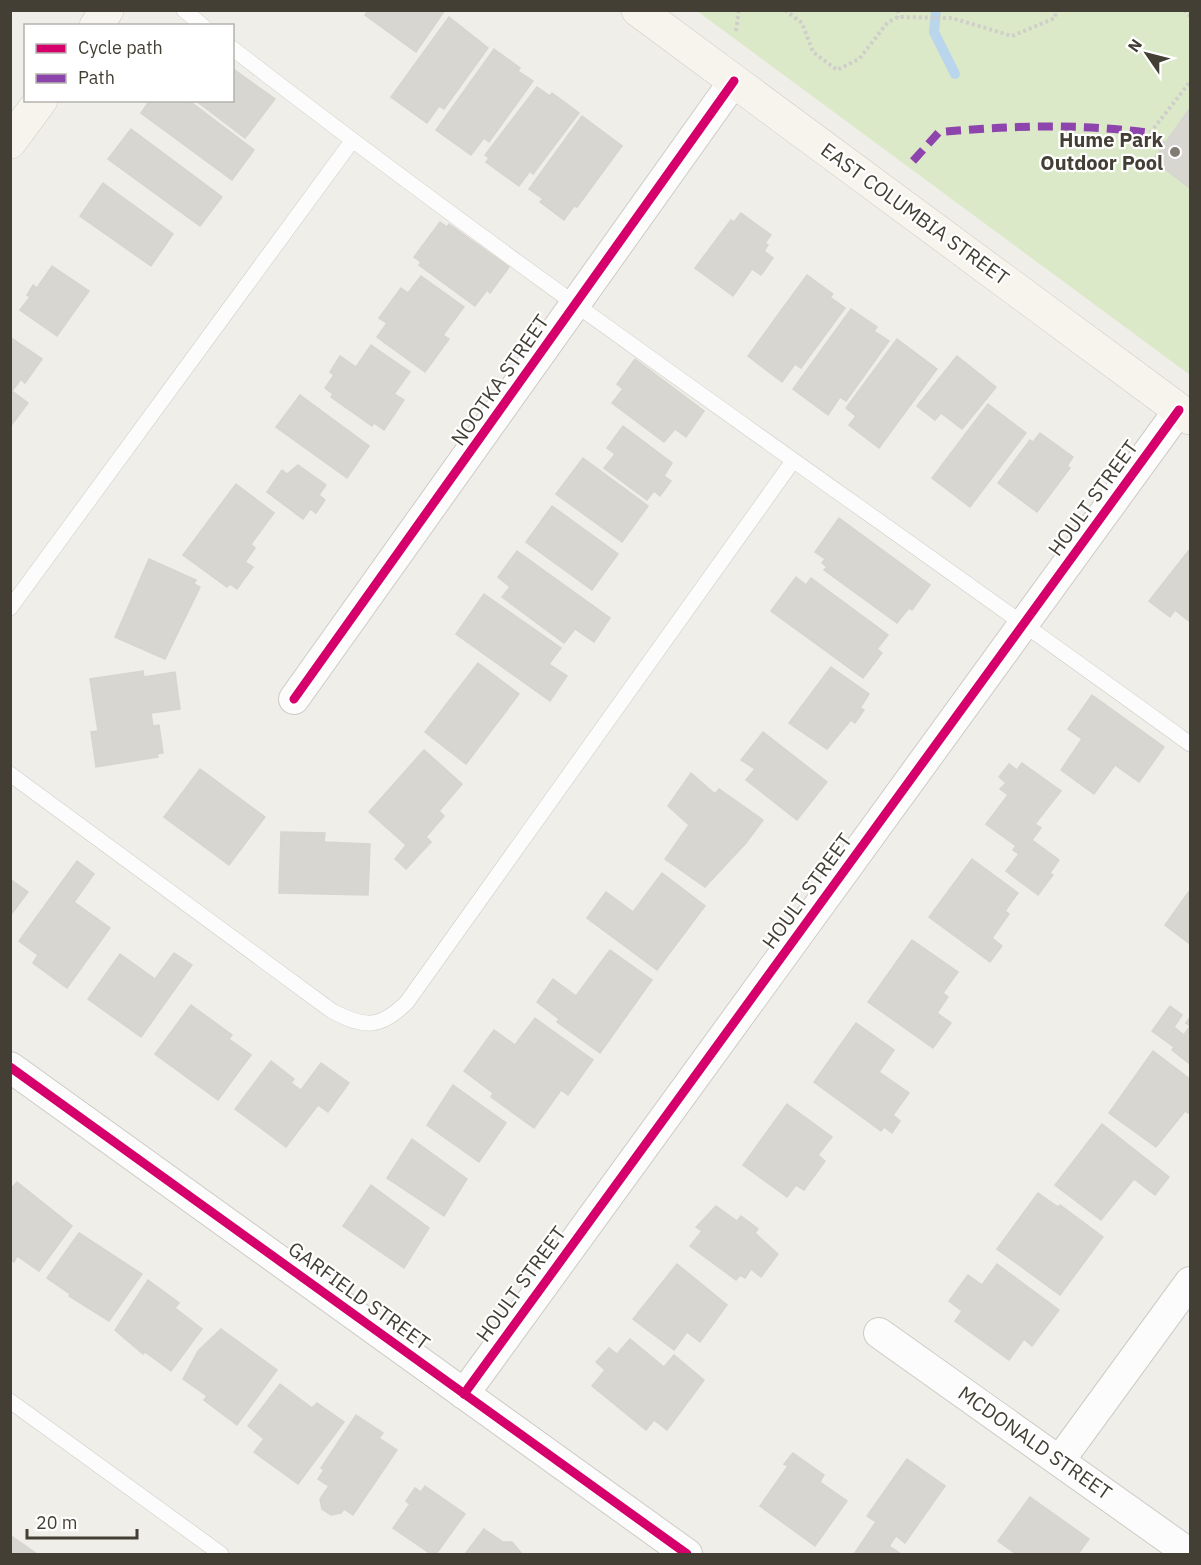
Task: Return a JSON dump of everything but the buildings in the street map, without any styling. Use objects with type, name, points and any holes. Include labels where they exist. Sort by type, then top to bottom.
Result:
[{"type":"main road","points":[[97,24],[107,10]]},
{"type":"main road","name":"EAST COLUMBIA STREET","points":[[639,10],[1185,414]]},
{"type":"main road","points":[[10,142],[40,102]]},
{"type":"street","name":"NOOTKA STREET","points":[[294,699],[734,81]]},
{"type":"street","name":"HOULT STREET","points":[[464,1394],[1024,624],[1185,414]]},
{"type":"street","name":"GARFIELD STREET","points":[[10,1067],[687,1554]]},
{"type":"street","points":[[1059,1460],[1191,1282]]},
{"type":"street","name":"MCDONALD STREET","points":[[879,1333],[1190,1554]]},
{"type":"lane","points":[[184,10],[201,24]]},
{"type":"lane","points":[[234,50],[352,141],[575,304],[1191,744]]},
{"type":"lane","points":[[10,608],[352,141]]},
{"type":"lane","points":[[10,774],[332,1011],[364,1025],[379,1022],[394,1014],[407,1002],[793,461]]},
{"type":"lane","points":[[10,1401],[220,1554]]},
{"type":"path","points":[[736,31],[739,10]]},
{"type":"path","points":[[785,10],[802,23],[813,52],[837,70],[859,59],[888,22],[898,17],[913,15],[952,18],[1012,36],[1055,18],[1056,10]]},
{"type":"path","points":[[898,10],[898,17]]},
{"type":"path","points":[[1184,10],[1191,16]]},
{"type":"path","points":[[1164,144],[1150,133],[1191,81]]},
{"type":"green space","points":[[697,11],[1190,11],[1190,375]]},
{"type":"waterway","points":[[936,10],[934,32],[955,74]]},
{"type":"marked path","points":[[913,161],[939,132],[1044,126],[1150,133]]},
{"type":"cycle path","points":[[294,699],[734,81]]},
{"type":"cycle path","points":[[464,1394],[1179,410]]},
{"type":"cycle path","points":[[10,1067],[687,1554]]},
{"type":"place","name":"Hume Park Outdoor Pool","points":[[1175,152]]}]
